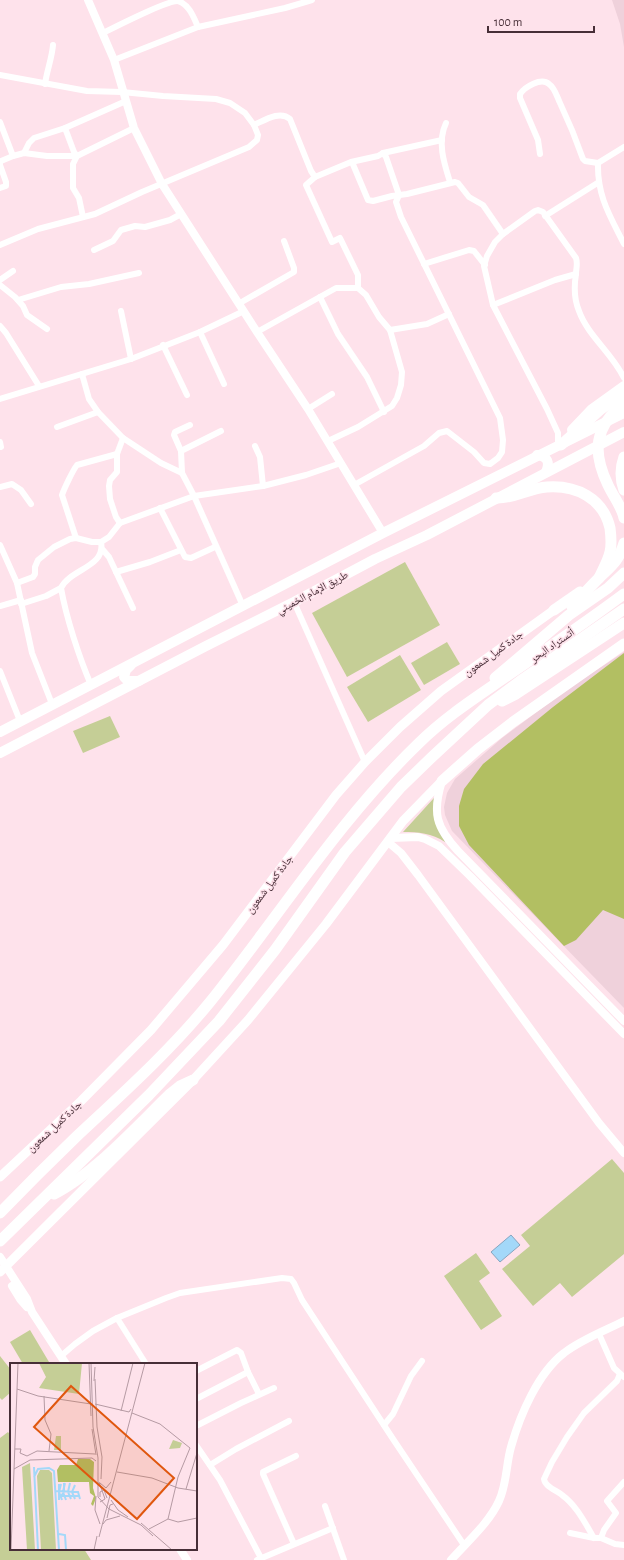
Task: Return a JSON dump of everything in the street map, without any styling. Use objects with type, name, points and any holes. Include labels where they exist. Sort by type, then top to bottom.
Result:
[{"type":"highway","points":[[559,445],[587,414],[624,386]]},
{"type":"highway","points":[[559,445],[601,409],[624,393]]},
{"type":"highway","points":[[624,403],[606,422],[598,441],[598,458],[601,469],[624,518]]},
{"type":"highway","name":"طريق الإمام الخميني","points":[[0,732],[383,533],[624,413]]},
{"type":"highway","name":"طريق الإمام الخميني","points":[[0,753],[375,559],[427,535],[624,432]]},
{"type":"highway","points":[[537,455],[542,456],[548,461],[546,472]]},
{"type":"highway","points":[[624,457],[621,467],[621,476],[624,490]]},
{"type":"highway","points":[[496,498],[509,497],[546,487],[573,489],[588,496],[604,510],[612,538],[610,552],[597,580],[554,610]]},
{"type":"highway","points":[[569,615],[572,606],[612,567],[618,558],[624,543]]},
{"type":"highway","points":[[480,695],[501,672],[569,615],[608,588],[624,573]]},
{"type":"highway","name":"أتستراد البحر","points":[[480,695],[624,594]]},
{"type":"highway","points":[[0,1241],[149,1095],[219,1021],[275,950],[345,852],[373,818],[432,757],[488,705],[516,694],[622,616]]},
{"type":"highway","points":[[442,781],[478,749],[513,722],[624,644]]},
{"type":"highway","points":[[131,665],[126,670],[124,677],[128,682],[140,681]]},
{"type":"highway","points":[[94,683],[107,682],[111,685],[112,692],[107,698]]},
{"type":"highway","name":"جادة كميل شمعون","points":[[0,1213],[184,1032],[210,1002],[310,870],[394,768],[421,741],[480,695]]},
{"type":"highway","points":[[44,1198],[69,1186],[112,1150],[175,1090],[193,1080]]},
{"type":"main road","name":"جادة كميل شمعون","points":[[0,1177],[81,1101],[151,1030],[223,945],[336,795],[365,762],[400,727],[441,691],[554,610]]},
{"type":"main road","points":[[2,1265],[193,1080],[248,1020],[298,959],[403,821],[442,781]]},
{"type":"street","points":[[88,0],[114,60],[122,92],[134,128],[162,184],[308,409],[383,533]]},
{"type":"street","points":[[103,33],[154,8],[177,0],[192,13],[198,27]]},
{"type":"street","points":[[114,60],[198,27],[285,8],[312,0]]},
{"type":"street","points":[[45,84],[52,57],[53,45]]},
{"type":"street","points":[[0,75],[87,91],[216,99],[230,103],[240,109],[251,119],[258,135],[257,140],[249,147],[112,207],[83,218],[38,228],[0,245]]},
{"type":"street","points":[[540,154],[538,140],[520,98],[520,94],[533,84],[545,81],[552,86],[569,121],[585,161],[598,163],[624,147]]},
{"type":"street","points":[[24,153],[29,143],[34,138],[65,128],[126,101]]},
{"type":"street","points":[[254,125],[279,115],[286,116],[290,119],[315,178]]},
{"type":"street","points":[[0,122],[13,156]]},
{"type":"street","points":[[446,123],[443,129],[442,156],[450,182]]},
{"type":"street","points":[[65,128],[77,156]]},
{"type":"street","points":[[0,188],[6,186],[0,164],[1,161],[24,153],[77,156],[134,128]]},
{"type":"street","points":[[358,288],[358,275],[340,238],[332,242],[306,185],[315,178],[352,162],[378,156],[383,153],[442,140]]},
{"type":"street","points":[[354,485],[424,446],[435,435],[447,430],[474,452],[484,463],[490,464],[494,462],[502,452],[503,440],[500,418],[398,208],[396,202],[399,195],[386,157],[383,153]]},
{"type":"street","points":[[77,156],[72,164],[73,188],[79,198],[83,218]]},
{"type":"street","points":[[352,162],[368,200],[373,201],[408,194],[450,182],[458,183],[465,193],[482,205],[503,234]]},
{"type":"street","points":[[598,163],[599,182],[602,197],[624,244]]},
{"type":"street","points":[[545,216],[599,182]]},
{"type":"street","points":[[485,265],[490,250],[503,234],[535,211],[541,211],[576,258],[578,266],[575,296],[579,312],[586,326],[619,369],[624,378]]},
{"type":"street","points":[[94,250],[113,242],[121,230],[135,226],[145,227],[170,220],[182,214]]},
{"type":"street","points":[[240,303],[294,272],[294,268],[284,241]]},
{"type":"street","points":[[424,264],[469,250],[474,251],[485,265],[493,305],[547,409],[558,433],[559,445]]},
{"type":"street","points":[[0,280],[13,271]]},
{"type":"street","points":[[18,300],[61,287],[89,284],[139,273]]},
{"type":"street","points":[[493,305],[555,280],[576,274]]},
{"type":"street","points":[[0,285],[18,300],[28,315],[47,329]]},
{"type":"street","points":[[257,332],[336,288],[358,288],[366,295],[379,317],[390,330],[402,372],[401,385],[397,398],[392,406],[384,412],[358,427],[328,441]]},
{"type":"street","points":[[320,298],[338,334],[367,377],[384,412]]},
{"type":"street","points":[[121,311],[131,358]]},
{"type":"street","points":[[0,399],[131,358],[200,332],[244,311]]},
{"type":"street","points":[[390,330],[427,324],[449,314]]},
{"type":"street","points":[[0,326],[6,333],[39,386]]},
{"type":"street","points":[[200,332],[224,384]]},
{"type":"street","points":[[164,345],[187,396]]},
{"type":"street","points":[[82,374],[89,399],[98,412],[123,438],[161,463],[182,473]]},
{"type":"street","points":[[308,409],[332,394]]},
{"type":"street","points":[[57,427],[98,412]]},
{"type":"street","points":[[190,425],[175,432],[174,435],[181,451],[182,473],[194,496],[215,547],[243,606]]},
{"type":"street","points":[[181,451],[221,431]]},
{"type":"street","points":[[120,523],[116,517],[110,499],[109,486],[110,480],[117,472],[117,454],[123,438]]},
{"type":"street","points":[[255,446],[260,457],[263,486]]},
{"type":"street","points":[[76,538],[62,495],[64,489],[77,465],[117,454]]},
{"type":"street","points":[[17,583],[34,576],[36,574],[36,562],[39,558],[70,539],[76,538],[92,542],[101,542],[109,537],[120,523],[194,496],[263,486],[306,475],[341,463]]},
{"type":"street","points":[[0,487],[12,484],[21,490],[31,504]]},
{"type":"street","points":[[160,508],[183,555],[188,558],[215,547]]},
{"type":"street","points":[[101,542],[103,550],[107,553],[133,608]]},
{"type":"street","points":[[0,545],[3,556],[17,583],[32,654],[52,704]]},
{"type":"street","points":[[0,606],[40,598],[61,588],[65,581],[96,559],[103,550]]},
{"type":"street","points":[[116,572],[150,562],[180,550]]},
{"type":"street","points":[[61,588],[79,652],[94,683]]},
{"type":"street","points":[[294,602],[365,762]]},
{"type":"street","points":[[0,671],[20,722]]},
{"type":"street","points":[[442,781],[436,808],[439,825],[444,834],[458,851],[624,1021]]},
{"type":"street","points":[[389,840],[418,837],[439,846],[624,1034]]},
{"type":"street","points":[[389,840],[418,875],[594,1116],[624,1153]]},
{"type":"street","points":[[2,1265],[20,1299],[32,1312],[65,1363]]},
{"type":"street","points":[[61,1356],[93,1331],[117,1318],[180,1293],[282,1278],[291,1279],[302,1300],[464,1545]]},
{"type":"street","points":[[117,1318],[145,1363]]},
{"type":"street","points":[[451,1560],[483,1525],[499,1501],[510,1448],[518,1425],[540,1380],[565,1352],[624,1321]]},
{"type":"street","points":[[594,1538],[580,1515],[569,1501],[562,1494],[547,1485],[544,1482],[544,1479],[567,1437],[584,1413],[622,1376],[614,1368],[599,1334]]},
{"type":"street","points":[[197,1370],[237,1350],[241,1353],[248,1372],[259,1394]]},
{"type":"street","points":[[384,1425],[393,1414],[410,1376],[422,1361]]},
{"type":"street","points":[[197,1398],[248,1372]]},
{"type":"street","points":[[197,1425],[274,1388]]},
{"type":"street","points":[[210,1465],[236,1449],[289,1421]]},
{"type":"street","points":[[197,1446],[220,1480],[259,1559],[333,1528]]},
{"type":"street","points":[[294,1544],[263,1472],[296,1456]]},
{"type":"street","points":[[601,1538],[604,1530],[616,1514],[607,1501],[624,1482]]},
{"type":"street","points":[[325,1506],[344,1560]]},
{"type":"street","points":[[570,1533],[601,1538],[616,1544],[624,1545]]},
{"type":"street","points":[[181,1550],[187,1560]]},
{"type":"shaded area","points":[[612,0],[624,0],[624,47],[620,24]]},
{"type":"shaded area","points":[[624,652],[624,1008],[452,831],[445,815],[444,807],[447,793],[455,779],[502,738],[569,688]]},
{"type":"green space","points":[[405,562],[440,625],[347,677],[312,613]]},
{"type":"green space","points":[[447,642],[460,664],[424,685],[411,663]]},
{"type":"green space","points":[[624,653],[624,919],[603,910],[576,940],[564,946],[469,845],[459,826],[459,806],[464,789],[483,764],[553,707]]},
{"type":"green space","points":[[400,655],[421,690],[368,722],[347,687]]},
{"type":"green space","points":[[110,716],[120,737],[83,753],[73,731]]},
{"type":"green space","points":[[434,798],[445,842],[425,834],[403,832]]},
{"type":"green space","points":[[612,1159],[624,1173],[624,1254],[572,1297],[560,1283],[533,1306],[502,1269],[530,1246],[521,1235]]},
{"type":"green space","points":[[476,1253],[490,1273],[479,1281],[502,1316],[481,1330],[444,1276]]},
{"type":"green space","points":[[30,1330],[49,1362],[22,1363],[10,1342]]},
{"type":"green space","points":[[0,1356],[10,1369],[10,1393],[2,1400],[0,1398]]},
{"type":"green space","points":[[8,1432],[10,1435],[10,1550],[85,1550],[91,1560],[0,1560],[0,1438]]},
{"type":"water","points":[[511,1235],[520,1245],[500,1262],[491,1252]]}]
